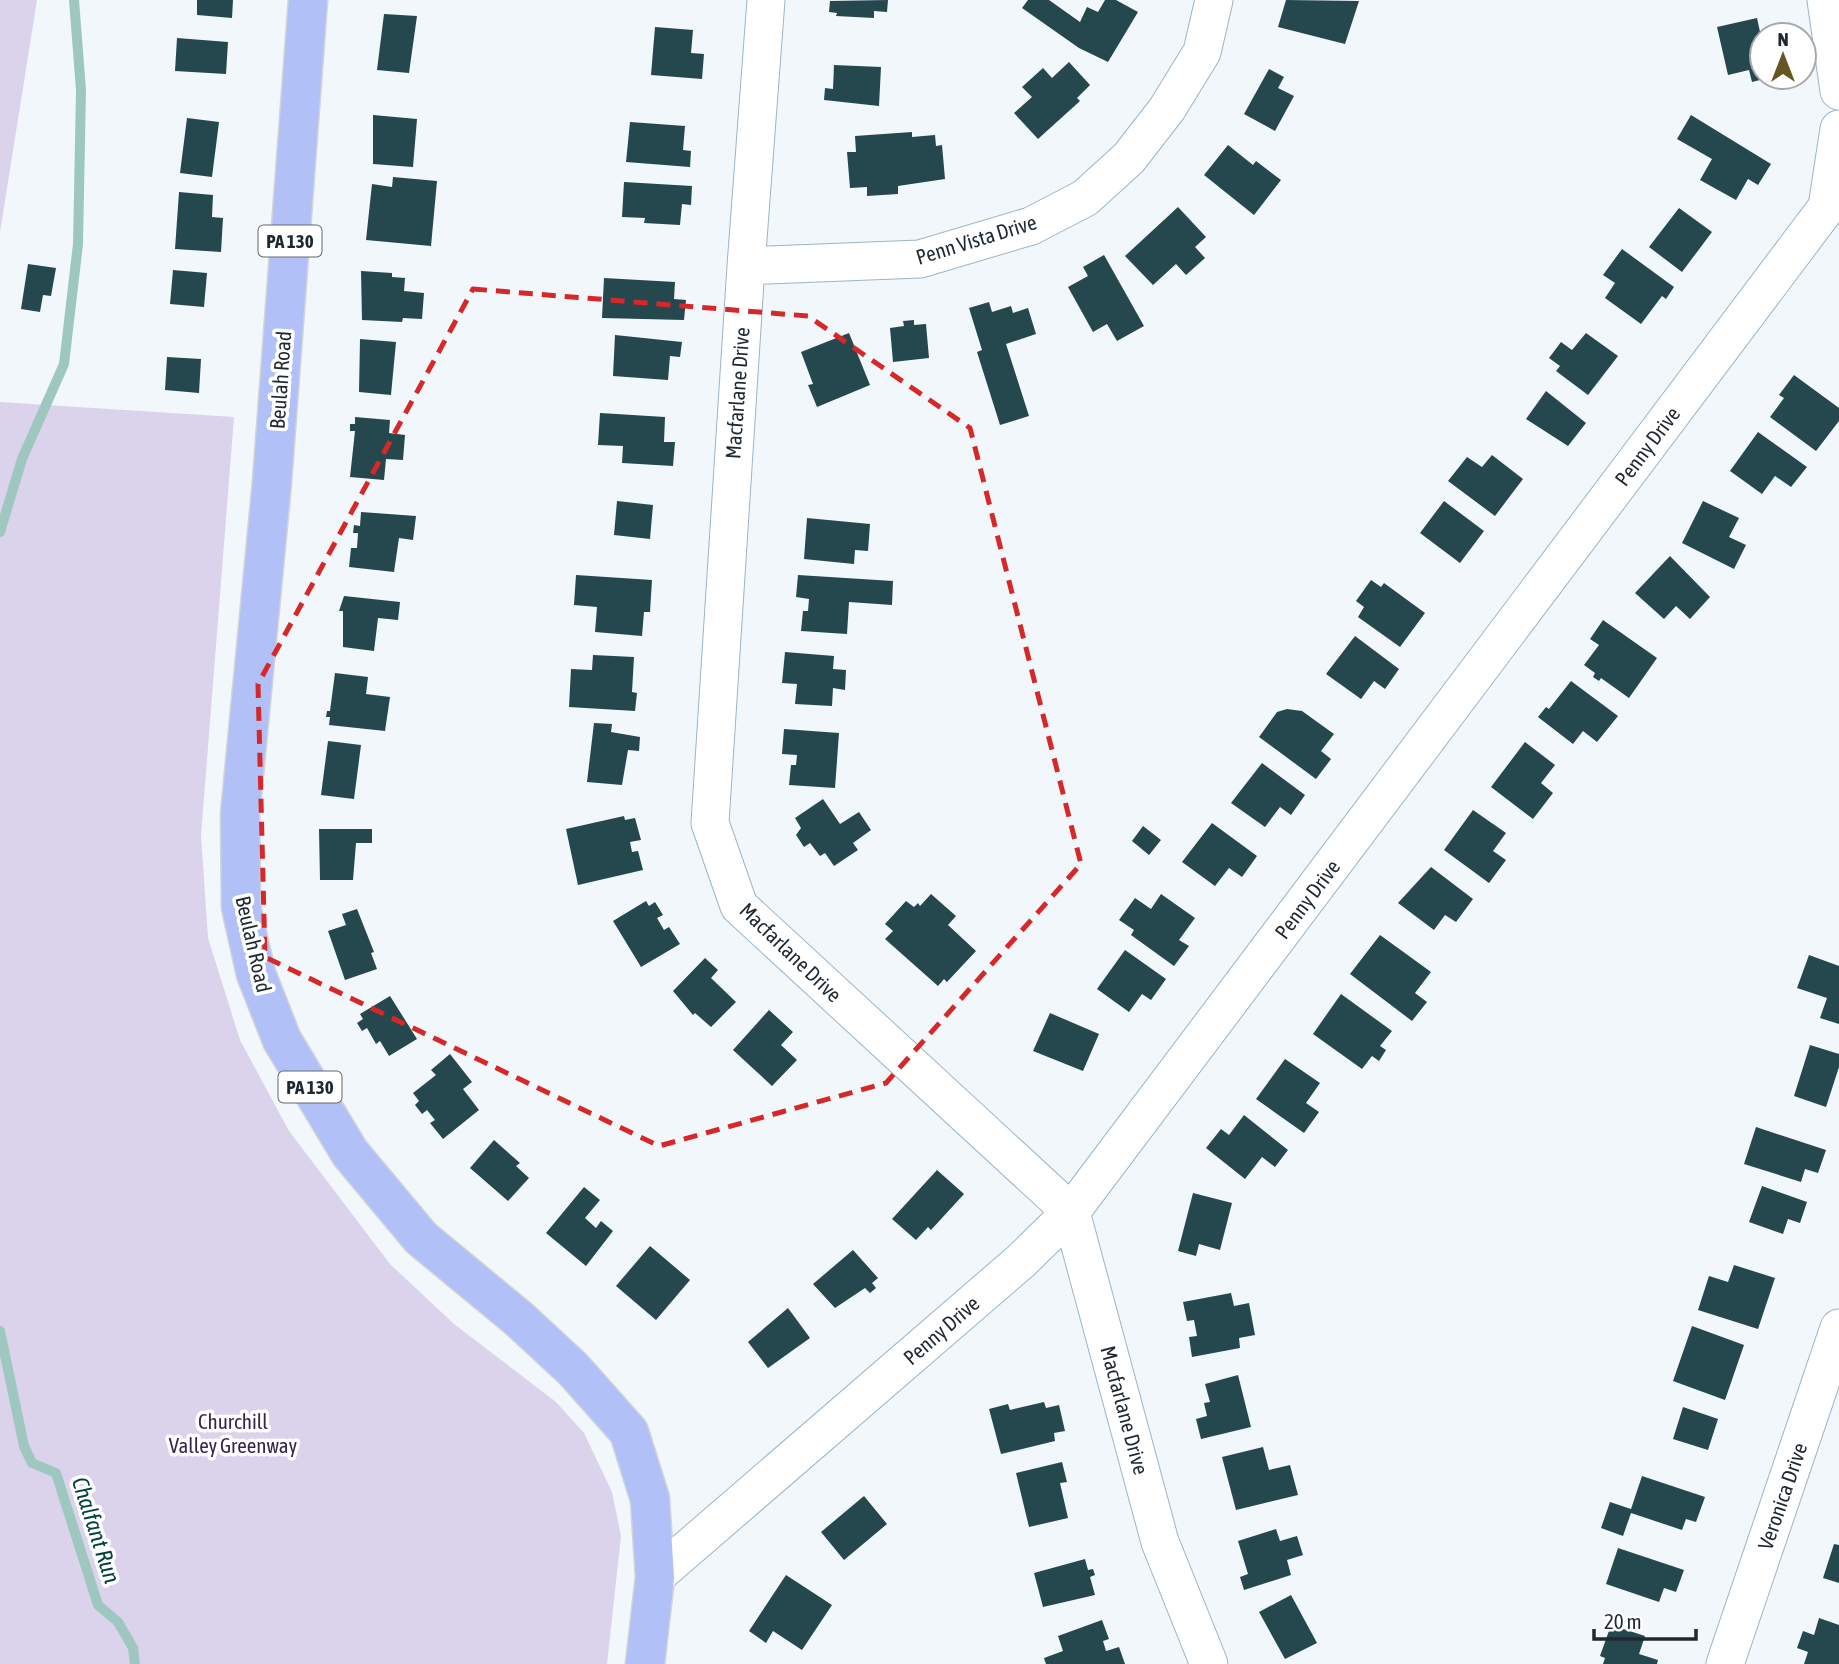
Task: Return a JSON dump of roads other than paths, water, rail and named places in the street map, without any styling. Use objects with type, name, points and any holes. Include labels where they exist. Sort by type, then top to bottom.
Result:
[{"type":"main road","name":"Beulah Road","points":[[308,0],[272,482],[240,815],[241,907],[257,974],[282,1040],[350,1153],[421,1238],[564,1361],[629,1432],[650,1499],[655,1577],[645,1664]]},
{"type":"street","name":"Macfarlane Drive","points":[[766,0],[710,823],[739,906],[1072,1212],[1160,1542],[1209,1664]]},
{"type":"street","name":"Penn Vista Drive","points":[[746,266],[920,259],[1031,226],[1085,198],[1129,158],[1167,109],[1202,52],[1214,0]]},
{"type":"street","points":[[1826,0],[1839,91]]},
{"type":"street","name":"Penny Drive","points":[[655,1577],[1021,1261],[1072,1212],[1833,210],[1839,128]]},
{"type":"street","name":"Veronica Drive","points":[[1725,1664],[1839,1328]]},
{"type":"waterway","points":[[0,532],[22,459],[64,364],[78,244],[81,90],[74,0]]},
{"type":"waterway","name":"Chalfant Run","points":[[0,1331],[24,1446],[32,1463],[56,1473],[98,1605],[118,1622],[133,1648],[135,1664]]},
{"type":"park label","name":"Churchill Valley Greenway","points":[[233,1433]]}]
